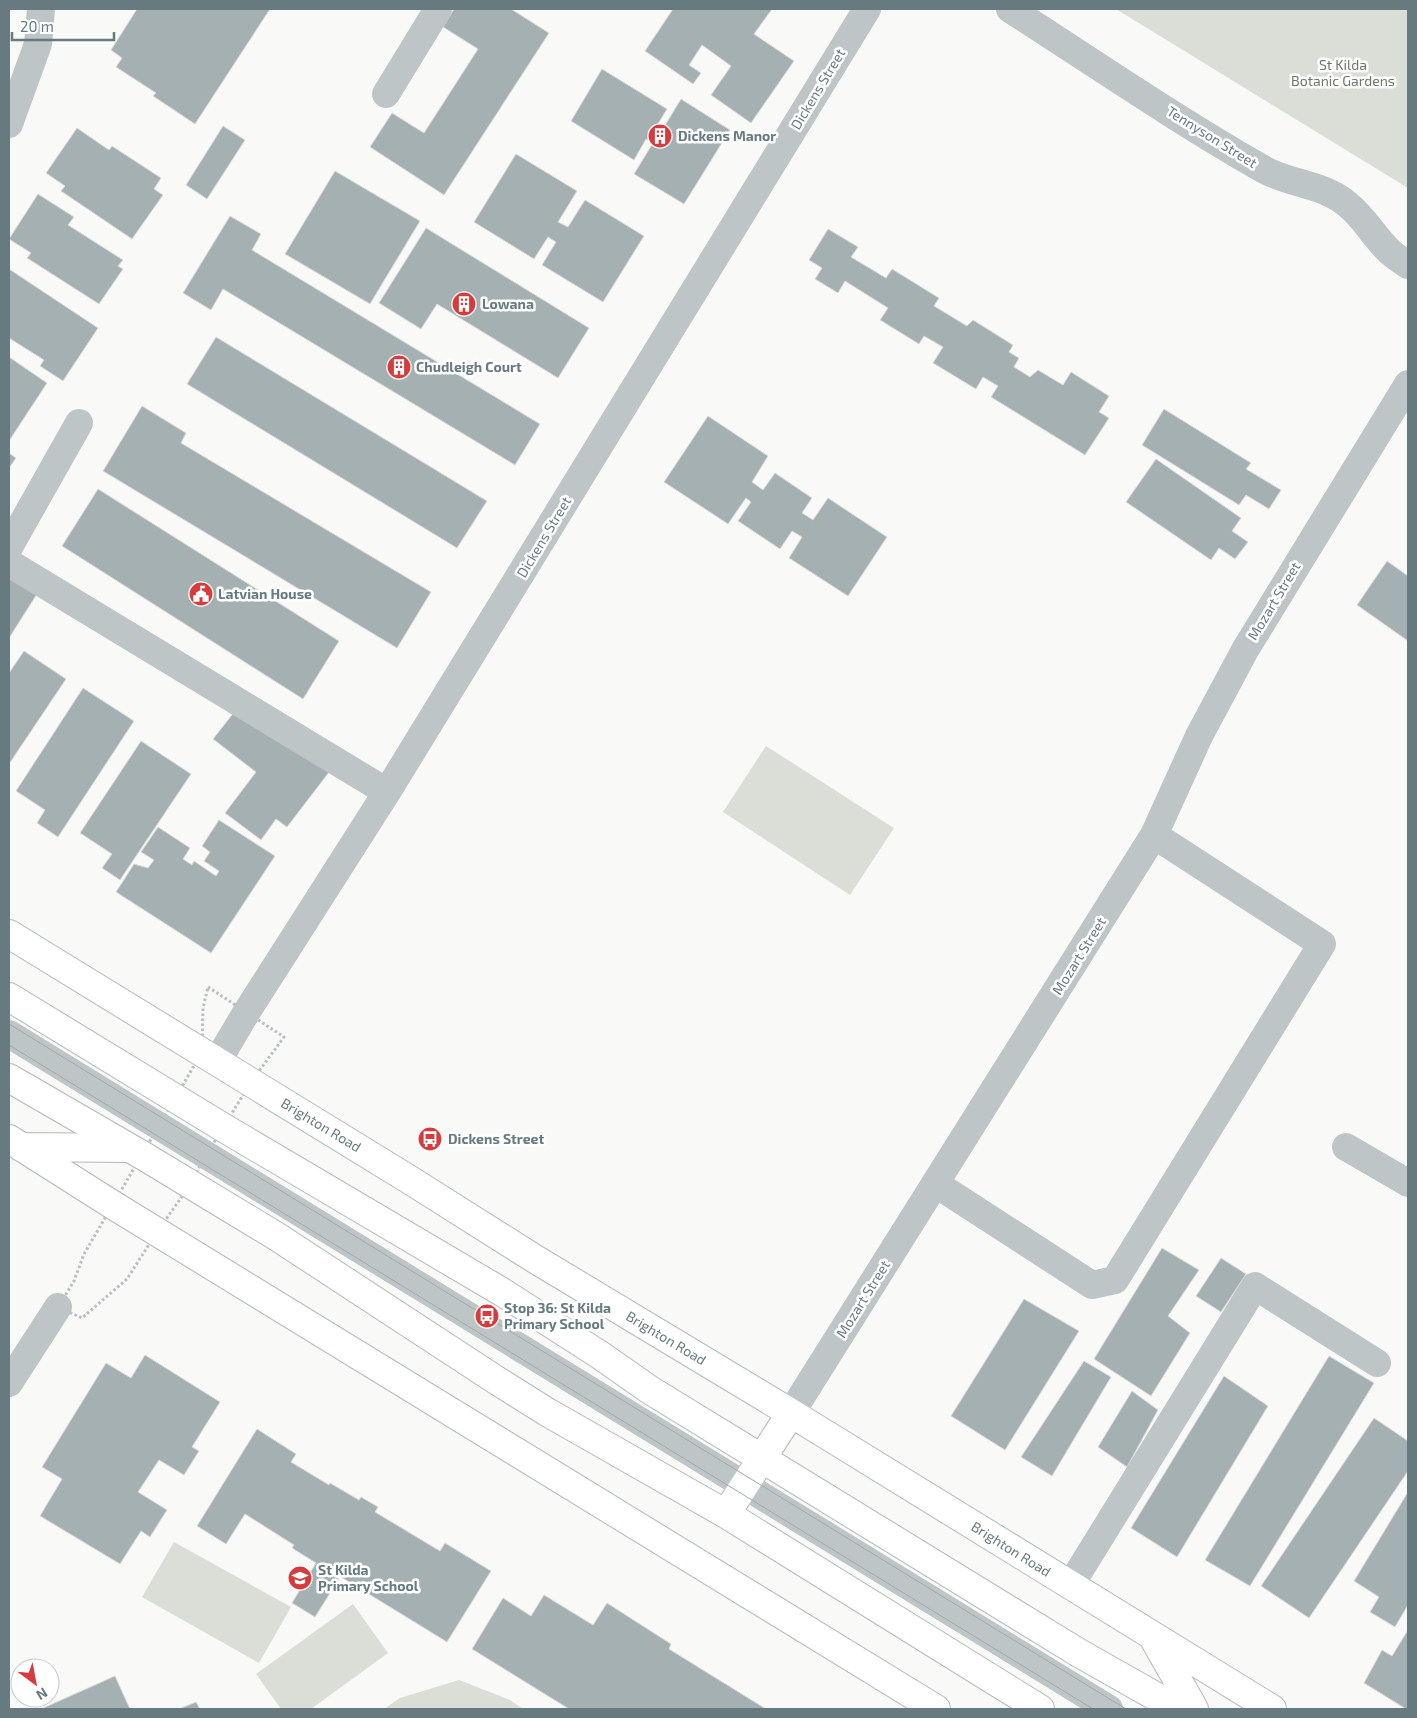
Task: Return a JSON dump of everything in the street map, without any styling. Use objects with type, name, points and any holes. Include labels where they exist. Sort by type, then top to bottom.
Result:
[{"type":"main road","name":"Brighton Road","points":[[9,934],[1272,1709]]},
{"type":"main road","points":[[9,997],[224,1128],[502,1292],[600,1355],[650,1390],[1079,1653],[1178,1709]]},
{"type":"main road","points":[[9,1078],[276,1236],[547,1412],[726,1514],[1040,1709]]},
{"type":"main road","points":[[15,1143],[128,1148]]},
{"type":"main road","points":[[15,1143],[113,1205],[936,1709]]},
{"type":"main road","name":"Mozart Street","points":[[726,1514],[791,1413]]},
{"type":"main road","points":[[1150,1634],[1194,1709]]},
{"type":"street","points":[[9,124],[38,44],[41,9]]},
{"type":"street","points":[[386,94],[438,9]]},
{"type":"street","name":"Dickens Street","points":[[217,1062],[246,1013],[387,792],[867,9]]},
{"type":"street","name":"Tennyson Street","points":[[1010,9],[1265,170],[1280,177],[1308,185],[1347,203],[1390,251],[1408,265]]},
{"type":"street","name":"Mozart Street","points":[[791,1413],[1154,835],[1199,736],[1245,650],[1408,384]]},
{"type":"street","points":[[9,547],[79,423]]},
{"type":"street","points":[[9,564],[387,792]]},
{"type":"street","points":[[936,1184],[1092,1285],[1115,1280],[1120,1272],[1322,944],[1154,835]]},
{"type":"street","points":[[9,1034],[1108,1709]]},
{"type":"street","points":[[1346,1147],[1408,1183]]},
{"type":"street","points":[[1070,1586],[1256,1286],[1377,1363]]},
{"type":"street","points":[[9,1383],[58,1307]]},
{"type":"green space","name":"St Kilda Botanic Gardens","points":[[1116,9],[1408,9],[1408,188]]},
{"type":"green space","points":[[766,746],[894,828],[850,895],[723,812]]},
{"type":"green space","points":[[174,1542],[291,1607],[259,1663],[142,1597]]},
{"type":"green space","points":[[353,1604],[388,1653],[311,1709],[281,1709],[256,1674]]},
{"type":"green space","points":[[459,1680],[510,1700],[523,1709],[384,1709],[400,1698]]},
{"type":"building","points":[[137,9],[270,9],[195,124],[153,96],[156,93],[116,67],[122,58],[111,50]]},
{"type":"building","points":[[454,9],[511,9],[549,33],[444,195],[370,147],[392,113],[424,133],[478,49],[443,27]]},
{"type":"building","points":[[673,9],[772,9],[754,34],[794,61],[751,123],[711,95],[731,66],[702,45],[689,65],[701,73],[693,84],[645,51]]},
{"type":"building","name":"Dickens Manor","points":[[602,69],[667,109],[655,129],[661,132],[681,99],[730,130],[684,204],[634,174],[653,143],[646,139],[634,160],[571,121]]},
{"type":"building","points":[[223,126],[245,140],[207,199],[186,185]]},
{"type":"building","points":[[77,128],[109,150],[112,146],[161,178],[154,189],[163,195],[132,239],[61,191],[65,186],[46,173]]},
{"type":"building","points":[[516,154],[577,191],[558,222],[568,227],[585,200],[644,236],[603,302],[542,265],[556,242],[548,237],[534,259],[474,222]]},
{"type":"building","points":[[335,171],[420,221],[370,304],[285,254]]},
{"type":"building","points":[[38,194],[74,217],[68,225],[123,260],[118,266],[123,269],[99,304],[27,258],[31,253],[9,239]]},
{"type":"building","name":"Chudleigh Court","points":[[230,216],[261,234],[252,250],[540,424],[515,465],[223,289],[211,310],[183,293]]},
{"type":"building","name":"Lowana","points":[[426,228],[589,328],[558,378],[437,304],[421,329],[379,303]]},
{"type":"building","points":[[828,229],[858,247],[851,257],[886,278],[892,269],[939,298],[934,306],[967,326],[973,320],[1013,345],[1009,352],[1019,358],[1014,367],[1030,377],[1038,370],[1063,385],[1071,372],[1109,396],[1099,412],[1109,418],[1085,455],[991,397],[998,386],[983,377],[976,389],[933,363],[943,347],[924,336],[919,344],[880,320],[888,308],[845,281],[838,293],[815,279],[822,268],[809,260]]},
{"type":"building","points":[[9,269],[98,328],[63,381],[40,366],[44,360],[9,338]]},
{"type":"building","points":[[216,337],[487,501],[457,548],[187,384]]},
{"type":"building","points":[[9,357],[47,383],[9,441]]},
{"type":"building","points":[[142,406],[186,433],[181,443],[431,592],[397,648],[103,471]]},
{"type":"building","points":[[1164,409],[1251,463],[1246,469],[1281,490],[1269,509],[1246,495],[1239,505],[1142,445]]},
{"type":"building","points":[[708,416],[768,456],[752,482],[763,490],[775,473],[812,498],[802,513],[813,520],[828,498],[887,537],[848,596],[789,558],[802,537],[792,531],[780,549],[738,521],[751,502],[746,498],[728,524],[664,482]]},
{"type":"building","points":[[9,453],[16,458],[9,468]]},
{"type":"building","points":[[1156,459],[1241,518],[1232,531],[1248,542],[1235,559],[1219,548],[1211,560],[1126,502]]},
{"type":"building","name":"Latvian House","points":[[98,489],[339,641],[303,699],[62,546]]},
{"type":"building","points":[[1387,561],[1408,576],[1408,641],[1357,605]]},
{"type":"building","points":[[9,575],[37,594],[9,638]]},
{"type":"building","points":[[24,651],[66,679],[9,764],[9,673]]},
{"type":"building","points":[[83,688],[134,721],[58,837],[37,823],[45,810],[16,791]]},
{"type":"building","points":[[239,706],[333,767],[287,827],[276,819],[261,840],[225,813],[256,772],[213,739]]},
{"type":"building","points":[[141,741],[191,774],[120,880],[102,868],[112,854],[80,833]]},
{"type":"building","points":[[219,820],[275,856],[211,953],[116,892],[134,864],[148,868],[154,860],[141,852],[158,827],[190,848],[183,859],[192,865],[194,861],[216,876],[219,871],[204,861],[210,852],[202,846]]},
{"type":"building","points":[[1162,1248],[1199,1270],[1168,1316],[1190,1333],[1151,1396],[1094,1359]]},
{"type":"building","points":[[1221,1258],[1246,1274],[1221,1312],[1196,1296]]},
{"type":"building","points":[[1024,1299],[1079,1331],[1005,1450],[951,1416]]},
{"type":"building","points":[[145,1355],[220,1402],[192,1447],[199,1451],[184,1475],[159,1460],[138,1492],[167,1510],[150,1537],[141,1531],[120,1564],[40,1516],[62,1479],[42,1467],[106,1363],[131,1378]]},
{"type":"building","points":[[1329,1356],[1374,1383],[1250,1586],[1205,1560]]},
{"type":"building","points":[[1084,1361],[1111,1377],[1052,1476],[1021,1457]]},
{"type":"building","points":[[1224,1376],[1268,1406],[1177,1557],[1131,1528]]},
{"type":"building","points":[[1132,1391],[1158,1410],[1127,1467],[1098,1447]]},
{"type":"building","points":[[1374,1418],[1408,1441],[1408,1471],[1309,1618],[1261,1586]]},
{"type":"building","name":"St Kilda Primary School","points":[[257,1429],[296,1454],[291,1462],[329,1485],[330,1483],[359,1500],[361,1497],[378,1507],[375,1512],[440,1551],[445,1543],[491,1571],[447,1642],[333,1572],[331,1574],[339,1579],[315,1617],[292,1603],[316,1563],[292,1548],[294,1545],[245,1514],[226,1544],[197,1526]]},
{"type":"building","points":[[1408,1492],[1408,1605],[1395,1627],[1370,1612],[1379,1597],[1354,1581]]},
{"type":"building","points":[[544,1595],[593,1625],[607,1603],[671,1644],[669,1649],[766,1709],[569,1709],[472,1649],[503,1598],[531,1616]]},
{"type":"building","points":[[1408,1630],[1408,1709],[1406,1709],[1364,1683],[1382,1650],[1392,1656]]},
{"type":"building","points":[[115,1676],[130,1709],[41,1709],[60,1708],[60,1701]]},
{"type":"building","points":[[196,1702],[200,1709],[179,1709]]},
{"type":"tram line","points":[[9,1024],[1126,1709]]},
{"type":"tram line","points":[[9,1045],[1093,1709]]},
{"type":"place","name":"Dickens Manor","points":[[660,136]]},
{"type":"place","name":"Lowana","points":[[464,304]]},
{"type":"place","name":"Chudleigh Court","points":[[399,367]]},
{"type":"place","name":"Latvian House","points":[[201,594]]},
{"type":"place","name":"Dickens Street","points":[[430,1139]]},
{"type":"place","name":"Stop 36: St Kilda Primary School","points":[[487,1316]]},
{"type":"place","name":"St Kilda Primary School","points":[[300,1578]]}]
